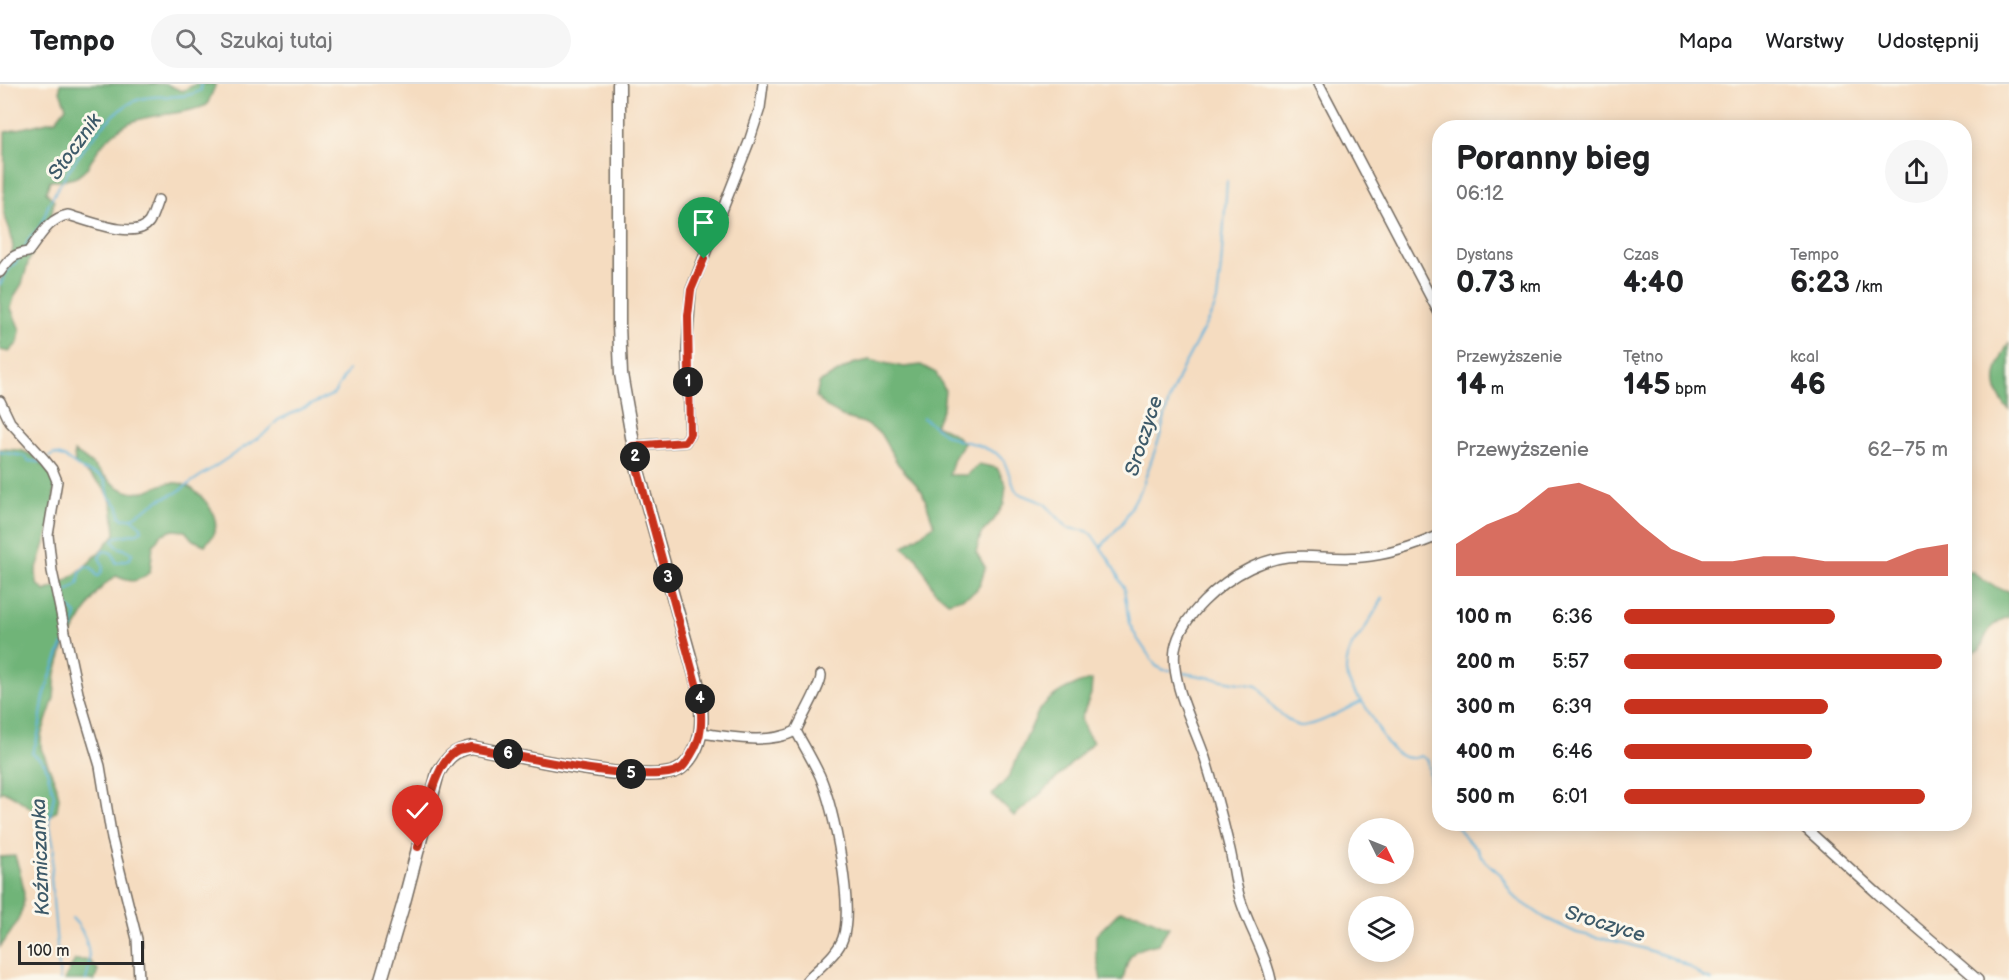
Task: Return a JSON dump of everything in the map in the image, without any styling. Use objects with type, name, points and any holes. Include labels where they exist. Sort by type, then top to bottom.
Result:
[{"type":"street","points":[[381,980],[438,773],[456,751],[472,747],[620,774],[665,774],[680,769],[696,747],[701,733],[701,705],[697,682],[640,482],[621,374],[619,84]]},
{"type":"street","points":[[633,446],[685,442],[690,434],[687,349],[691,290],[749,142],[760,108],[763,84]]},
{"type":"street","points":[[1319,84],[1432,300]]},
{"type":"street","points":[[0,272],[9,258],[28,252],[49,224],[61,216],[68,215],[127,231],[140,230],[148,224],[158,200]]},
{"type":"street","points":[[0,401],[10,422],[52,469],[57,481],[56,497],[49,521],[48,549],[78,693],[100,766],[112,839],[137,939],[139,980]]},
{"type":"street","points":[[1271,980],[1238,891],[1230,847],[1204,758],[1180,689],[1175,669],[1175,649],[1183,628],[1196,609],[1224,585],[1250,568],[1280,557],[1302,555],[1360,558],[1394,553],[1432,538]]},
{"type":"street","points":[[701,733],[752,739],[788,735],[796,731],[822,681],[821,675]]},
{"type":"street","points":[[796,731],[820,776],[832,817],[843,863],[846,915],[842,940],[835,951],[807,980]]},
{"type":"street","points":[[1809,831],[1978,980]]},
{"type":"green space","points":[[60,84],[166,84],[182,91],[196,84],[216,84],[207,105],[129,123],[117,130],[103,144],[88,167],[78,176],[72,179],[50,181],[46,192],[54,201],[52,214],[29,260],[22,284],[15,295],[11,308],[20,330],[18,343],[9,352],[0,350],[0,280],[11,259],[13,247],[4,214],[5,132],[56,120],[66,107]]},
{"type":"green space","points":[[2009,342],[2009,410],[1998,393],[1996,376],[2000,360]]},
{"type":"green space","points":[[869,360],[904,367],[921,365],[936,373],[945,390],[943,408],[935,425],[951,432],[964,443],[954,458],[949,475],[967,475],[979,464],[997,468],[1006,485],[1004,504],[981,534],[976,552],[985,567],[981,583],[974,592],[964,598],[948,602],[934,590],[917,558],[903,547],[934,525],[922,491],[898,464],[880,433],[864,423],[846,418],[829,409],[816,397],[819,383],[852,364]]},
{"type":"green space","points":[[0,449],[21,450],[32,455],[50,472],[55,483],[52,522],[36,571],[37,584],[45,591],[75,575],[115,534],[112,508],[107,492],[75,464],[74,452],[114,484],[130,492],[142,492],[172,483],[193,489],[211,510],[216,526],[214,534],[205,545],[193,540],[185,531],[173,530],[160,535],[153,546],[150,572],[134,581],[116,576],[105,584],[96,594],[63,649],[56,673],[54,698],[41,736],[41,748],[59,797],[57,810],[47,818],[9,794],[3,791],[0,793]]},
{"type":"green space","points":[[1972,572],[1990,584],[2009,591],[2009,617],[1993,625],[1980,650],[1972,653]]},
{"type":"green space","points":[[1092,680],[1091,694],[1081,719],[1093,742],[1047,788],[1014,816],[992,795],[1008,778],[1039,710],[1063,690]]},
{"type":"green space","points":[[15,856],[24,894],[23,904],[16,924],[0,947],[0,857]]},
{"type":"green space","points":[[1120,911],[1137,913],[1169,927],[1158,944],[1142,948],[1132,954],[1123,980],[1101,980],[1096,954],[1096,935]]},
{"type":"green space","points":[[75,960],[89,960],[98,970],[95,980],[64,980]]},
{"type":"waterway","name":"Stocznik","points":[[25,248],[40,226],[49,203],[67,174],[88,143],[113,116],[137,100],[186,96],[201,90],[201,84]]},
{"type":"waterway","name":"Sroczyce","points":[[1101,547],[1123,522],[1142,487],[1160,436],[1170,397],[1217,300],[1227,181]]},
{"type":"waterway","name":"Stocznik","points":[[0,285],[7,272],[20,257]]},
{"type":"waterway","points":[[132,518],[159,500],[176,493],[264,434],[278,420],[334,394],[348,370]]},
{"type":"waterway","points":[[923,418],[957,440],[976,444],[996,453],[1004,461],[1018,493],[1044,503],[1068,528],[1087,531],[1092,535],[1110,561],[1124,588],[1129,623],[1137,638],[1156,666],[1164,670],[1171,670]]},
{"type":"waterway","name":"Koźmiczanka","points":[[0,452],[24,456],[29,461],[41,462]]},
{"type":"waterway","name":"Koźmiczanka","points":[[49,457],[54,454],[64,457],[83,470],[100,476],[105,480],[109,497],[119,507],[120,516],[123,519],[132,518],[142,530],[138,533],[116,537],[113,540],[118,547],[132,553],[130,559],[116,563],[112,554],[103,551],[99,558],[103,567],[99,576],[92,568],[85,566],[80,573],[78,584],[65,592],[65,604],[76,614],[73,627],[69,632]]},
{"type":"waterway","name":"Sroczyce","points":[[1383,598],[1349,653],[1346,670],[1348,680],[1393,750],[1401,756],[1410,758],[1421,756],[1428,760],[1432,791]]},
{"type":"waterway","name":"Koźmiczanka","points":[[60,980],[51,878],[54,848],[49,821],[54,795],[45,764],[32,753],[47,687],[63,644]]},
{"type":"waterway","name":"Sroczyce","points":[[1183,673],[1257,686],[1271,705],[1296,725],[1311,725],[1361,702]]},
{"type":"waterway","name":"Sroczyce","points":[[1461,831],[1477,848],[1481,857],[1501,875],[1513,896],[1545,918],[1577,933],[1628,944],[1670,957],[1712,980]]},
{"type":"waterway","points":[[72,918],[82,931],[88,947],[89,964],[86,980]]},
{"type":"route","points":[[418,847],[438,773],[456,751],[472,747],[620,774],[665,774],[680,769],[696,747],[701,733],[697,682],[633,446],[685,442],[690,434],[688,316],[691,290],[704,259]]}]
